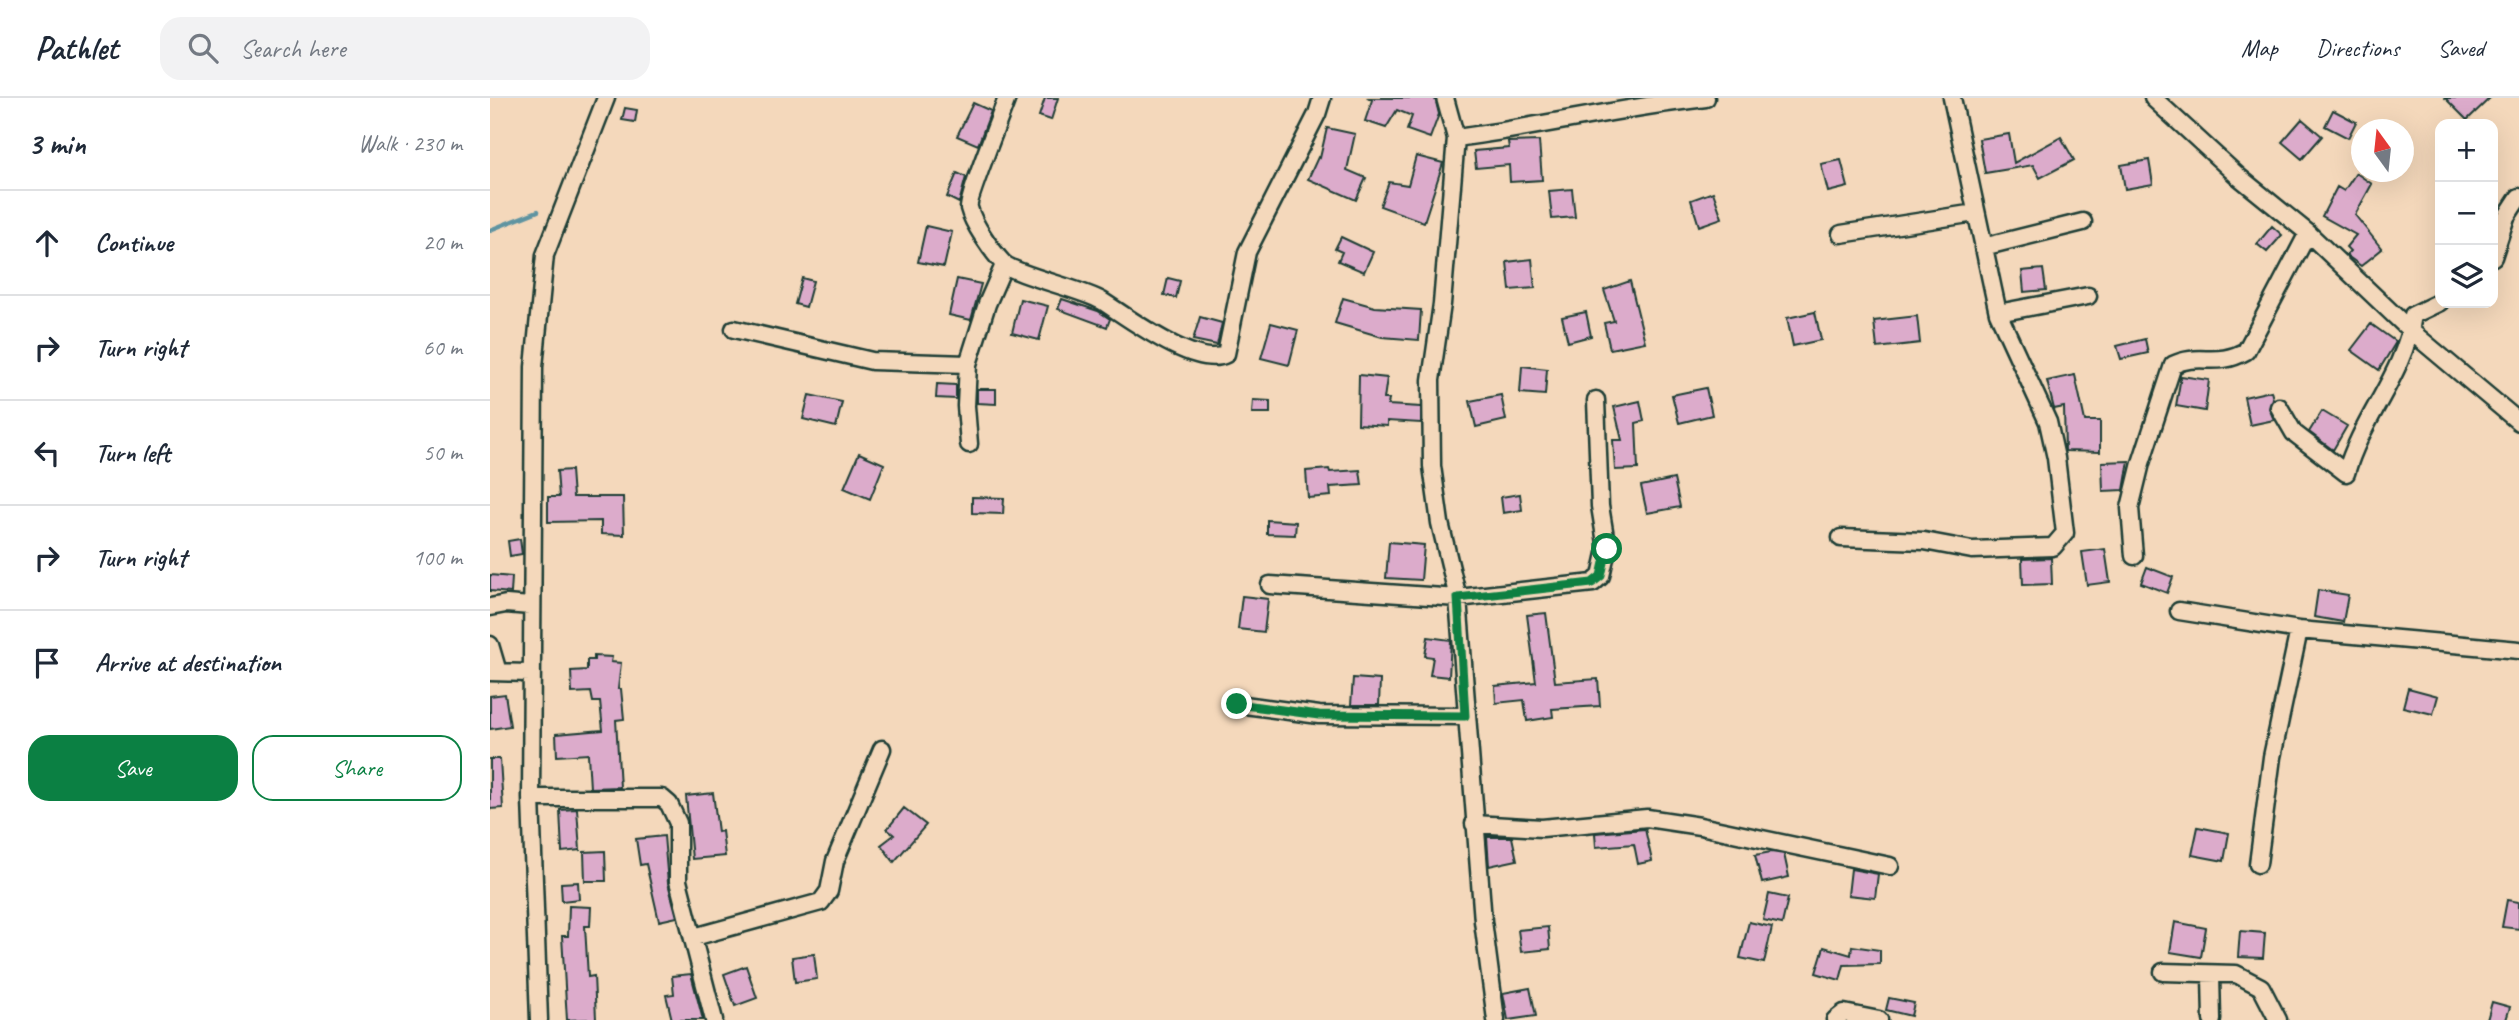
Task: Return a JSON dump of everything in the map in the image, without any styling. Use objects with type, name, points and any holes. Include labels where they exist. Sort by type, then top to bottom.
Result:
[{"type":"street","points":[[539,1020],[530,798],[534,367],[545,255],[606,98]]},
{"type":"street","points":[[1007,98],[987,158],[968,201],[970,211],[1004,265],[1100,300],[1149,334],[1181,348],[1220,357],[1226,354],[1247,252],[1317,114],[1322,98]]},
{"type":"street","points":[[1445,98],[1456,138],[1442,304],[1431,380],[1432,466],[1440,523],[1458,598],[1474,824],[1496,1020]]},
{"type":"street","points":[[1456,138],[1513,131],[1591,114],[1706,98]]},
{"type":"street","points":[[1841,538],[1924,541],[1972,550],[2053,547],[2061,541],[2064,533],[2059,483],[2048,422],[1998,313],[1952,98]]},
{"type":"street","points":[[2154,98],[2239,177],[2308,233],[2411,331],[2519,422]]},
{"type":"street","points":[[2497,245],[2506,217],[2519,197]]},
{"type":"street","points":[[1841,234],[1975,214]]},
{"type":"street","points":[[1983,247],[2083,222]]},
{"type":"street","points":[[2134,556],[2130,508],[2141,463],[2173,365],[2183,360],[2228,361],[2246,351],[2308,233]]},
{"type":"street","points":[[969,444],[966,406],[968,364],[987,304],[1004,265]]},
{"type":"street","points":[[1998,313],[2088,296]]},
{"type":"street","points":[[2280,407],[2294,433],[2335,467],[2346,472],[2354,444],[2385,392],[2409,342],[2413,315],[2435,304]]},
{"type":"street","points":[[734,329],[872,361],[968,364]]},
{"type":"street","points":[[1270,584],[1458,598],[1592,583],[1601,576],[1607,549],[1600,506],[1596,400]]},
{"type":"street","points":[[490,607],[506,604],[530,606]]},
{"type":"street","points":[[2179,611],[2299,630],[2519,650]]},
{"type":"street","points":[[2258,864],[2272,757],[2299,630]]},
{"type":"street","points":[[490,645],[494,672],[530,673]]},
{"type":"street","points":[[1237,704],[1319,715],[1465,716]]},
{"type":"street","points":[[694,937],[821,902],[828,891],[835,861],[882,749]]},
{"type":"street","points":[[530,798],[662,798],[669,803],[678,823],[678,881],[714,1020]]},
{"type":"street","points":[[1474,824],[1542,828],[1647,818],[1700,825],[1890,866]]},
{"type":"street","points":[[2163,972],[2236,974],[2261,987],[2278,1020]]},
{"type":"street","points":[[2211,975],[2212,1020]]},
{"type":"street","points":[[1835,1020],[1844,1013],[1880,1020]]},
{"type":"building","points":[[1045,98],[1058,98],[1051,120],[1039,116]]},
{"type":"building","points":[[1369,98],[1435,98],[1439,114],[1430,138],[1407,130],[1412,116],[1397,110],[1386,128],[1365,121],[1372,100]]},
{"type":"building","points":[[2445,98],[2490,98],[2468,119]]},
{"type":"building","points":[[973,103],[991,111],[978,145],[957,136]]},
{"type":"building","points":[[625,108],[637,110],[635,122],[622,120]]},
{"type":"building","points":[[2333,110],[2351,119],[2348,138],[2325,126]]},
{"type":"building","points":[[2302,119],[2322,136],[2302,159],[2282,142]]},
{"type":"building","points":[[1327,128],[1355,134],[1347,170],[1366,178],[1356,200],[1308,179],[1318,157],[1320,158]]},
{"type":"building","points":[[2009,134],[2014,163],[2061,137],[2074,160],[2040,178],[2033,165],[1985,173],[1979,139]]},
{"type":"building","points":[[1539,141],[1542,180],[1510,182],[1509,165],[1476,168],[1474,151],[1509,148],[1508,142]]},
{"type":"building","points":[[1416,156],[1443,163],[1424,222],[1380,206],[1389,182],[1408,185]]},
{"type":"building","points":[[1841,160],[1848,187],[1828,192],[1821,164]]},
{"type":"building","points":[[2149,160],[2153,184],[2125,189],[2121,165]]},
{"type":"building","points":[[957,173],[966,177],[959,203],[947,197]]},
{"type":"building","points":[[2351,180],[2372,184],[2355,215],[2382,249],[2361,266],[2346,255],[2350,251],[2346,247],[2356,235],[2322,216],[2337,187],[2344,191]]},
{"type":"building","points":[[1572,189],[1575,217],[1552,219],[1549,191]]},
{"type":"building","points":[[1713,192],[1722,218],[1699,226],[1691,200]]},
{"type":"building","points":[[926,226],[952,232],[944,267],[918,262]]},
{"type":"building","points":[[2272,226],[2282,235],[2267,252],[2257,244]]},
{"type":"building","points":[[1341,237],[1373,252],[1364,272],[1338,261],[1342,252],[1335,249]]},
{"type":"building","points":[[1532,259],[1535,288],[1510,290],[1507,262]]},
{"type":"building","points":[[2043,269],[2046,290],[2024,292],[2022,271]]},
{"type":"building","points":[[802,278],[813,281],[806,307],[795,304]]},
{"type":"building","points":[[1168,278],[1180,281],[1176,298],[1164,295]]},
{"type":"building","points":[[957,279],[981,284],[971,320],[949,315]]},
{"type":"building","points":[[1630,281],[1645,342],[1610,349],[1604,323],[1614,321],[1604,290]]},
{"type":"building","points":[[1343,298],[1375,307],[1421,310],[1419,340],[1382,337],[1335,323]]},
{"type":"building","points":[[1020,299],[1048,306],[1039,340],[1012,333]]},
{"type":"building","points":[[1062,299],[1098,311],[1110,319],[1107,327],[1058,309]]},
{"type":"building","points":[[1586,312],[1591,336],[1568,342],[1562,317]]},
{"type":"building","points":[[1815,312],[1821,340],[1793,346],[1787,318]]},
{"type":"building","points":[[1917,316],[1920,343],[1877,348],[1874,321]]},
{"type":"building","points":[[1200,317],[1222,323],[1217,345],[1193,340]]},
{"type":"building","points":[[1271,323],[1298,330],[1289,365],[1261,358]]},
{"type":"building","points":[[2371,324],[2396,342],[2379,370],[2351,350]]},
{"type":"building","points":[[2145,339],[2148,353],[2121,359],[2117,346]]},
{"type":"building","points":[[1522,366],[1547,369],[1545,395],[1520,393]]},
{"type":"building","points":[[1359,375],[1387,378],[1384,399],[1389,399],[1388,405],[1421,407],[1421,423],[1387,421],[1387,426],[1358,424]]},
{"type":"building","points":[[2075,375],[2085,421],[2100,421],[2100,452],[2065,451],[2064,407],[2054,409],[2047,381]]},
{"type":"building","points":[[2181,376],[2209,380],[2205,411],[2176,406]]},
{"type":"building","points":[[937,384],[956,385],[956,399],[936,398]]},
{"type":"building","points":[[1706,388],[1712,415],[1679,423],[1672,395]]},
{"type":"building","points":[[977,389],[996,389],[996,404],[977,403]]},
{"type":"building","points":[[2271,391],[2273,399],[2269,408],[2274,420],[2250,425],[2244,397]]},
{"type":"building","points":[[809,395],[842,402],[836,427],[803,419]]},
{"type":"building","points":[[1501,395],[1506,420],[1476,427],[1470,401]]},
{"type":"building","points":[[1253,400],[1270,401],[1270,413],[1252,413]]},
{"type":"building","points":[[1640,401],[1644,421],[1636,423],[1638,469],[1615,470],[1613,440],[1622,440],[1614,407]]},
{"type":"building","points":[[2322,411],[2347,426],[2333,450],[2309,432]]},
{"type":"building","points":[[859,453],[884,464],[870,499],[844,488]]},
{"type":"building","points":[[2129,461],[2124,490],[2103,491],[2102,462]]},
{"type":"building","points":[[1329,469],[1330,472],[1360,470],[1362,485],[1330,487],[1331,496],[1308,498],[1306,471]]},
{"type":"building","points":[[571,470],[573,497],[623,497],[624,535],[601,534],[601,521],[548,522],[548,497],[559,497],[557,471]]},
{"type":"building","points":[[1674,479],[1680,507],[1647,513],[1641,486]]},
{"type":"building","points":[[1520,494],[1522,510],[1503,513],[1501,497]]},
{"type":"building","points":[[972,497],[1004,498],[1003,514],[972,513]]},
{"type":"building","points":[[1267,520],[1296,522],[1295,535],[1267,534]]},
{"type":"building","points":[[520,539],[522,554],[510,556],[508,541]]},
{"type":"building","points":[[1389,542],[1424,545],[1421,580],[1386,578]]},
{"type":"building","points":[[2105,549],[2110,582],[2087,585],[2082,552]]},
{"type":"building","points":[[2051,558],[2052,584],[2023,585],[2022,559]]},
{"type":"building","points":[[2147,567],[2173,577],[2167,593],[2141,583]]},
{"type":"building","points":[[490,575],[512,577],[511,593],[490,591]]},
{"type":"building","points":[[2318,590],[2348,595],[2343,622],[2314,617]]},
{"type":"building","points":[[1242,596],[1268,599],[1264,632],[1238,629]]},
{"type":"building","points":[[1546,613],[1555,682],[1598,679],[1600,706],[1552,709],[1553,717],[1527,721],[1524,700],[1496,703],[1495,686],[1536,682],[1527,615]]},
{"type":"building","points":[[1428,637],[1451,640],[1449,677],[1430,675],[1433,657],[1425,656]]},
{"type":"building","points":[[594,656],[612,657],[611,662],[621,663],[618,689],[621,689],[624,719],[616,720],[620,787],[590,788],[588,754],[557,756],[556,734],[603,730],[600,702],[593,702],[591,692],[572,693],[571,671],[587,670],[587,660],[594,660]]},
{"type":"building","points":[[1353,678],[1380,680],[1379,705],[1351,705]]},
{"type":"building","points":[[2408,688],[2438,696],[2433,714],[2403,707]]},
{"type":"building","points":[[505,694],[510,726],[490,729],[490,696]]},
{"type":"building","points":[[490,759],[500,759],[503,808],[490,809]]},
{"type":"building","points":[[713,793],[718,832],[722,831],[725,856],[692,859],[686,796]]},
{"type":"building","points":[[904,808],[926,825],[894,862],[881,845],[894,835],[887,829]]},
{"type":"building","points":[[577,809],[580,850],[562,852],[560,810]]},
{"type":"building","points":[[2198,827],[2229,833],[2224,861],[2192,855]]},
{"type":"building","points":[[1645,829],[1652,861],[1638,864],[1634,844],[1596,847],[1595,833]]},
{"type":"building","points":[[664,836],[668,883],[677,917],[659,921],[646,864],[640,865],[636,839]]},
{"type":"building","points":[[1487,837],[1512,837],[1517,860],[1489,866]]},
{"type":"building","points":[[605,851],[606,881],[585,881],[584,852]]},
{"type":"building","points":[[1771,852],[1784,854],[1789,877],[1762,883],[1755,855]]},
{"type":"building","points":[[1851,869],[1878,874],[1875,898],[1848,895]]},
{"type":"building","points":[[578,882],[579,899],[562,901],[561,883]]},
{"type":"building","points":[[1769,894],[1788,898],[1782,924],[1763,920]]},
{"type":"building","points":[[2507,900],[2519,902],[2519,929],[2502,927]]},
{"type":"building","points":[[569,906],[591,907],[590,926],[585,926],[588,977],[594,976],[596,1019],[567,1020],[562,936],[568,936]]},
{"type":"building","points":[[1749,922],[1772,927],[1764,963],[1740,958]]},
{"type":"building","points":[[2175,922],[2206,928],[2201,957],[2170,952]]},
{"type":"building","points":[[1548,927],[1550,949],[1521,952],[1518,930]]},
{"type":"building","points":[[2240,931],[2265,933],[2263,958],[2238,957]]},
{"type":"building","points":[[1852,946],[1880,950],[1880,964],[1844,965],[1840,980],[1816,973],[1824,947],[1851,955]]},
{"type":"building","points":[[814,954],[817,979],[795,982],[792,957]]},
{"type":"building","points":[[746,966],[757,998],[735,1006],[724,974]]},
{"type":"building","points":[[691,974],[703,1020],[672,1020],[666,995],[674,994],[672,976]]},
{"type":"building","points":[[1530,988],[1536,1016],[1508,1020],[1503,993]]},
{"type":"building","points":[[1889,998],[1914,1003],[1911,1016],[1886,1010]]},
{"type":"building","points":[[2492,1002],[2510,1007],[2506,1020],[2487,1020]]},
{"type":"waterway","points":[[490,230],[538,211]]},
{"type":"route","points":[[1237,704],[1319,715],[1465,716],[1458,598],[1592,583],[1601,576],[1606,564],[1607,549]]}]
